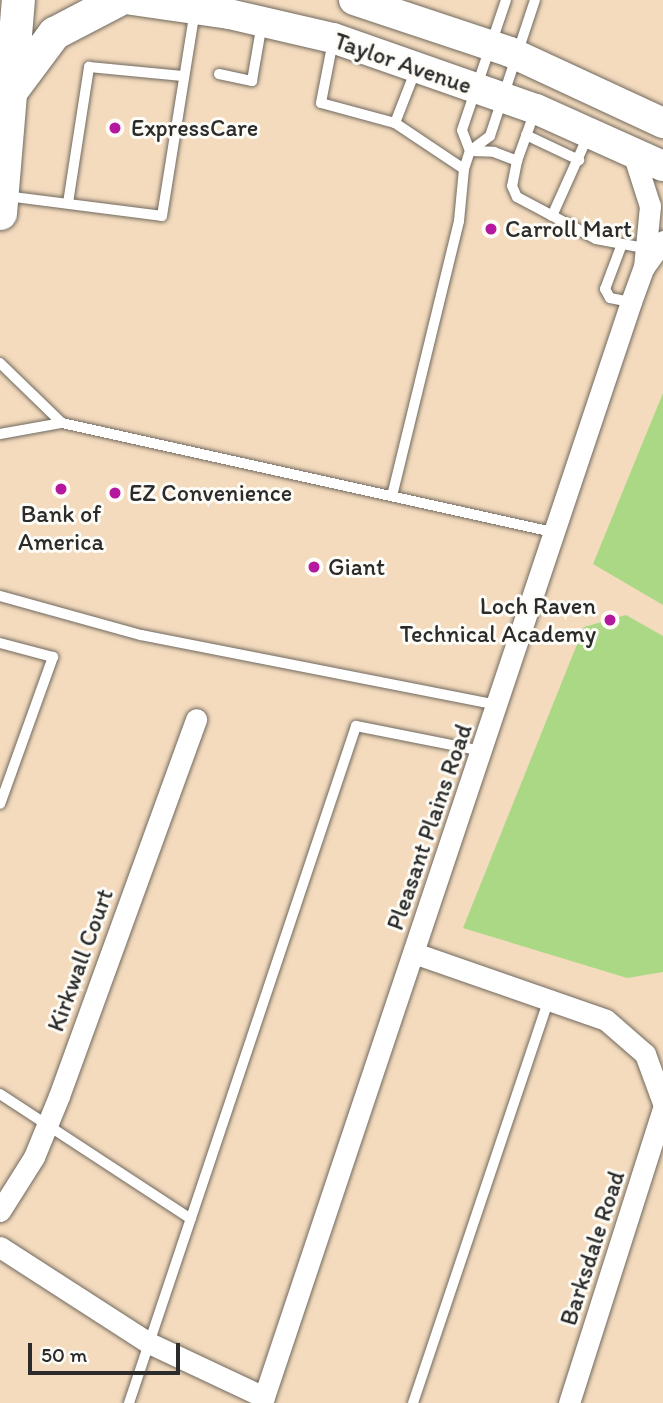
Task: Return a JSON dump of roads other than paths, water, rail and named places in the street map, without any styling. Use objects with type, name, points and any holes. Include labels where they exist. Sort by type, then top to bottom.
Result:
[{"type":"main road","points":[[1,204],[13,88],[18,0]]},
{"type":"main road","points":[[13,88],[54,33],[117,0]]},
{"type":"main road","name":"Taylor Avenue","points":[[132,0],[195,8],[333,38],[489,93],[531,122],[590,130],[663,166]]},
{"type":"main road","name":"Taylor Avenue","points":[[354,0],[503,50],[663,123]]},
{"type":"street","name":"Pleasant Plains Road","points":[[263,1400],[650,252],[650,206],[632,150]]},
{"type":"street","name":"Kirkwall Court","points":[[0,1211],[34,1157],[48,1124],[195,719]]},
{"type":"street","points":[[414,953],[606,1020],[631,1039],[645,1054],[663,1102]]},
{"type":"street","name":"Barksdale Road","points":[[569,1403],[663,1109]]},
{"type":"street","points":[[0,1247],[149,1343],[263,1400]]},
{"type":"lane","points":[[392,496],[459,221],[464,169],[470,151],[490,136],[489,93],[503,50],[506,0]]},
{"type":"lane","points":[[470,151],[462,130],[489,93],[503,50],[535,0]]},
{"type":"lane","points":[[1,204],[68,203],[162,216],[195,8]]},
{"type":"lane","points":[[219,74],[252,81],[262,21]]},
{"type":"lane","points":[[333,38],[321,103],[396,123],[464,169]]},
{"type":"lane","points":[[68,203],[89,67],[183,76]]},
{"type":"lane","points":[[396,123],[416,68]]},
{"type":"lane","points":[[579,160],[531,122],[517,161],[512,186],[517,197],[596,239],[650,252]]},
{"type":"lane","points":[[552,216],[590,130]]},
{"type":"lane","points":[[470,151],[494,152],[517,161]]},
{"type":"lane","points":[[622,244],[605,289],[610,298],[631,302]]},
{"type":"lane","points":[[0,363],[62,423]]},
{"type":"lane","points":[[0,434],[62,423],[556,533]]},
{"type":"lane","points":[[0,596],[141,635],[498,705]]},
{"type":"lane","points":[[0,643],[53,657],[0,804]]},
{"type":"lane","points":[[129,1403],[356,726],[482,751]]},
{"type":"lane","points":[[413,1403],[549,1000]]},
{"type":"lane","points":[[0,1094],[191,1219]]},
{"type":"place","name":"ExpressCare","points":[[115,128]]},
{"type":"place","name":"Carroll Mart","points":[[491,229]]},
{"type":"place","name":"Bank of America","points":[[61,489]]},
{"type":"place","name":"EZ Convenience","points":[[115,493]]},
{"type":"place","name":"Giant","points":[[314,567]]},
{"type":"place","name":"Loch Raven Technical Academy","points":[[610,620]]}]
